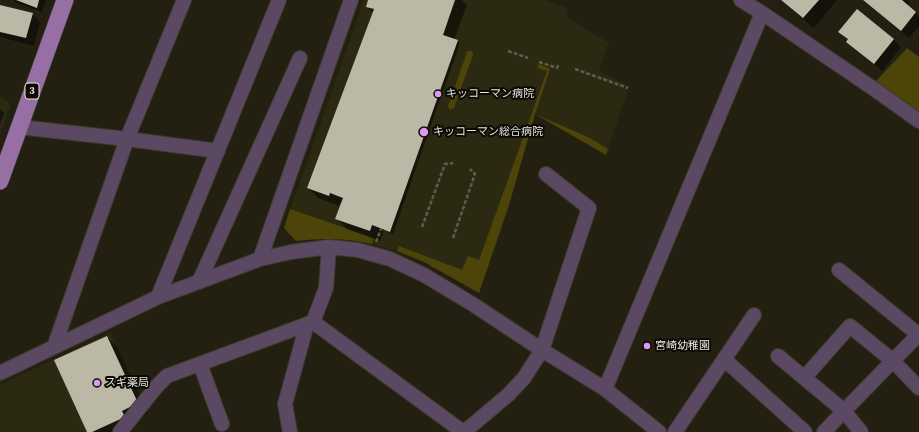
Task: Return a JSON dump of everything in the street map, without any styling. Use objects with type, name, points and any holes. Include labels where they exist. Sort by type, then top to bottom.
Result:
[{"type":"main road","name":"3","points":[[0,181],[64,0]]},
{"type":"street","points":[[54,347],[127,139],[184,0]]},
{"type":"street","points":[[158,297],[279,0]]},
{"type":"street","points":[[260,259],[351,0]]},
{"type":"street","points":[[740,0],[762,13],[919,121]]},
{"type":"street","points":[[605,389],[762,13]]},
{"type":"street","points":[[199,282],[300,58]]},
{"type":"street","points":[[19,128],[127,139],[218,151]]},
{"type":"street","points":[[310,323],[464,432],[524,378],[542,350],[589,208],[546,174]]},
{"type":"street","points":[[290,432],[285,404],[310,323],[326,288],[329,247]]},
{"type":"street","points":[[0,372],[158,297],[260,259],[291,252],[329,247],[358,250],[390,259],[424,275],[474,305],[605,389],[659,432]]},
{"type":"street","points":[[824,432],[919,335],[839,270]]},
{"type":"street","points":[[676,432],[754,315]]},
{"type":"street","points":[[120,432],[167,376],[310,323]]},
{"type":"street","points":[[804,378],[850,326],[893,361],[919,388]]},
{"type":"street","points":[[778,356],[844,411],[861,432]]},
{"type":"street","points":[[725,360],[805,432]]},
{"type":"street","points":[[200,364],[222,424]]},
{"type":"path","points":[[508,51],[528,58]]},
{"type":"path","points":[[540,62],[557,68],[559,64]]},
{"type":"path","points":[[575,69],[628,88]]},
{"type":"path","points":[[422,227],[444,164],[453,163]]},
{"type":"path","points":[[453,238],[475,174],[470,169]]},
{"type":"path","points":[[374,246],[381,229]]},
{"type":"shaded area","name":"キッコーマン総合病院","points":[[364,0],[544,0],[568,8],[566,17],[609,43],[599,71],[629,87],[606,155],[535,114],[509,205],[479,293],[424,262],[397,251],[358,240],[319,239],[296,241],[284,228]]},
{"type":"shaded area","points":[[907,48],[919,57],[919,112],[876,81]]},
{"type":"shaded area","points":[[472,51],[473,55],[454,108],[449,110],[448,106],[467,52]]},
{"type":"shaded area","points":[[539,64],[550,69],[535,114],[509,205],[479,293],[424,262],[397,251],[399,246],[462,270],[468,256],[479,260],[547,71],[537,68]]},
{"type":"shaded area","points":[[0,96],[11,104],[0,134]]},
{"type":"shaded area","points":[[535,114],[588,137],[608,149],[606,155]]},
{"type":"shaded area","points":[[290,209],[374,238],[372,244],[334,239],[296,241],[284,228]]},
{"type":"shaded area","points":[[110,333],[141,399],[114,432],[0,432],[0,385]]},
{"type":"building","points":[[16,0],[39,0],[37,8]]},
{"type":"building","points":[[368,0],[455,0],[443,35],[458,40],[390,232],[372,225],[370,231],[335,219],[343,198],[330,193],[329,196],[307,188],[374,9],[366,7]]},
{"type":"building","points":[[781,0],[819,0],[803,18]]},
{"type":"building","points":[[863,0],[902,0],[916,12],[901,31]]},
{"type":"building","points":[[0,5],[33,13],[26,38],[0,32]]},
{"type":"building","points":[[857,9],[894,39],[874,64],[846,42],[848,39],[838,32]]},
{"type":"building","points":[[107,336],[138,403],[122,411],[125,417],[92,432],[87,432],[54,360]]},
{"type":"place","name":"キッコーマン病院","points":[[438,94]]},
{"type":"place","name":"キッコーマン総合病院","points":[[424,132]]},
{"type":"place","name":"宮崎幼稚園","points":[[647,346]]},
{"type":"place","name":"スギ薬局","points":[[97,383]]}]
